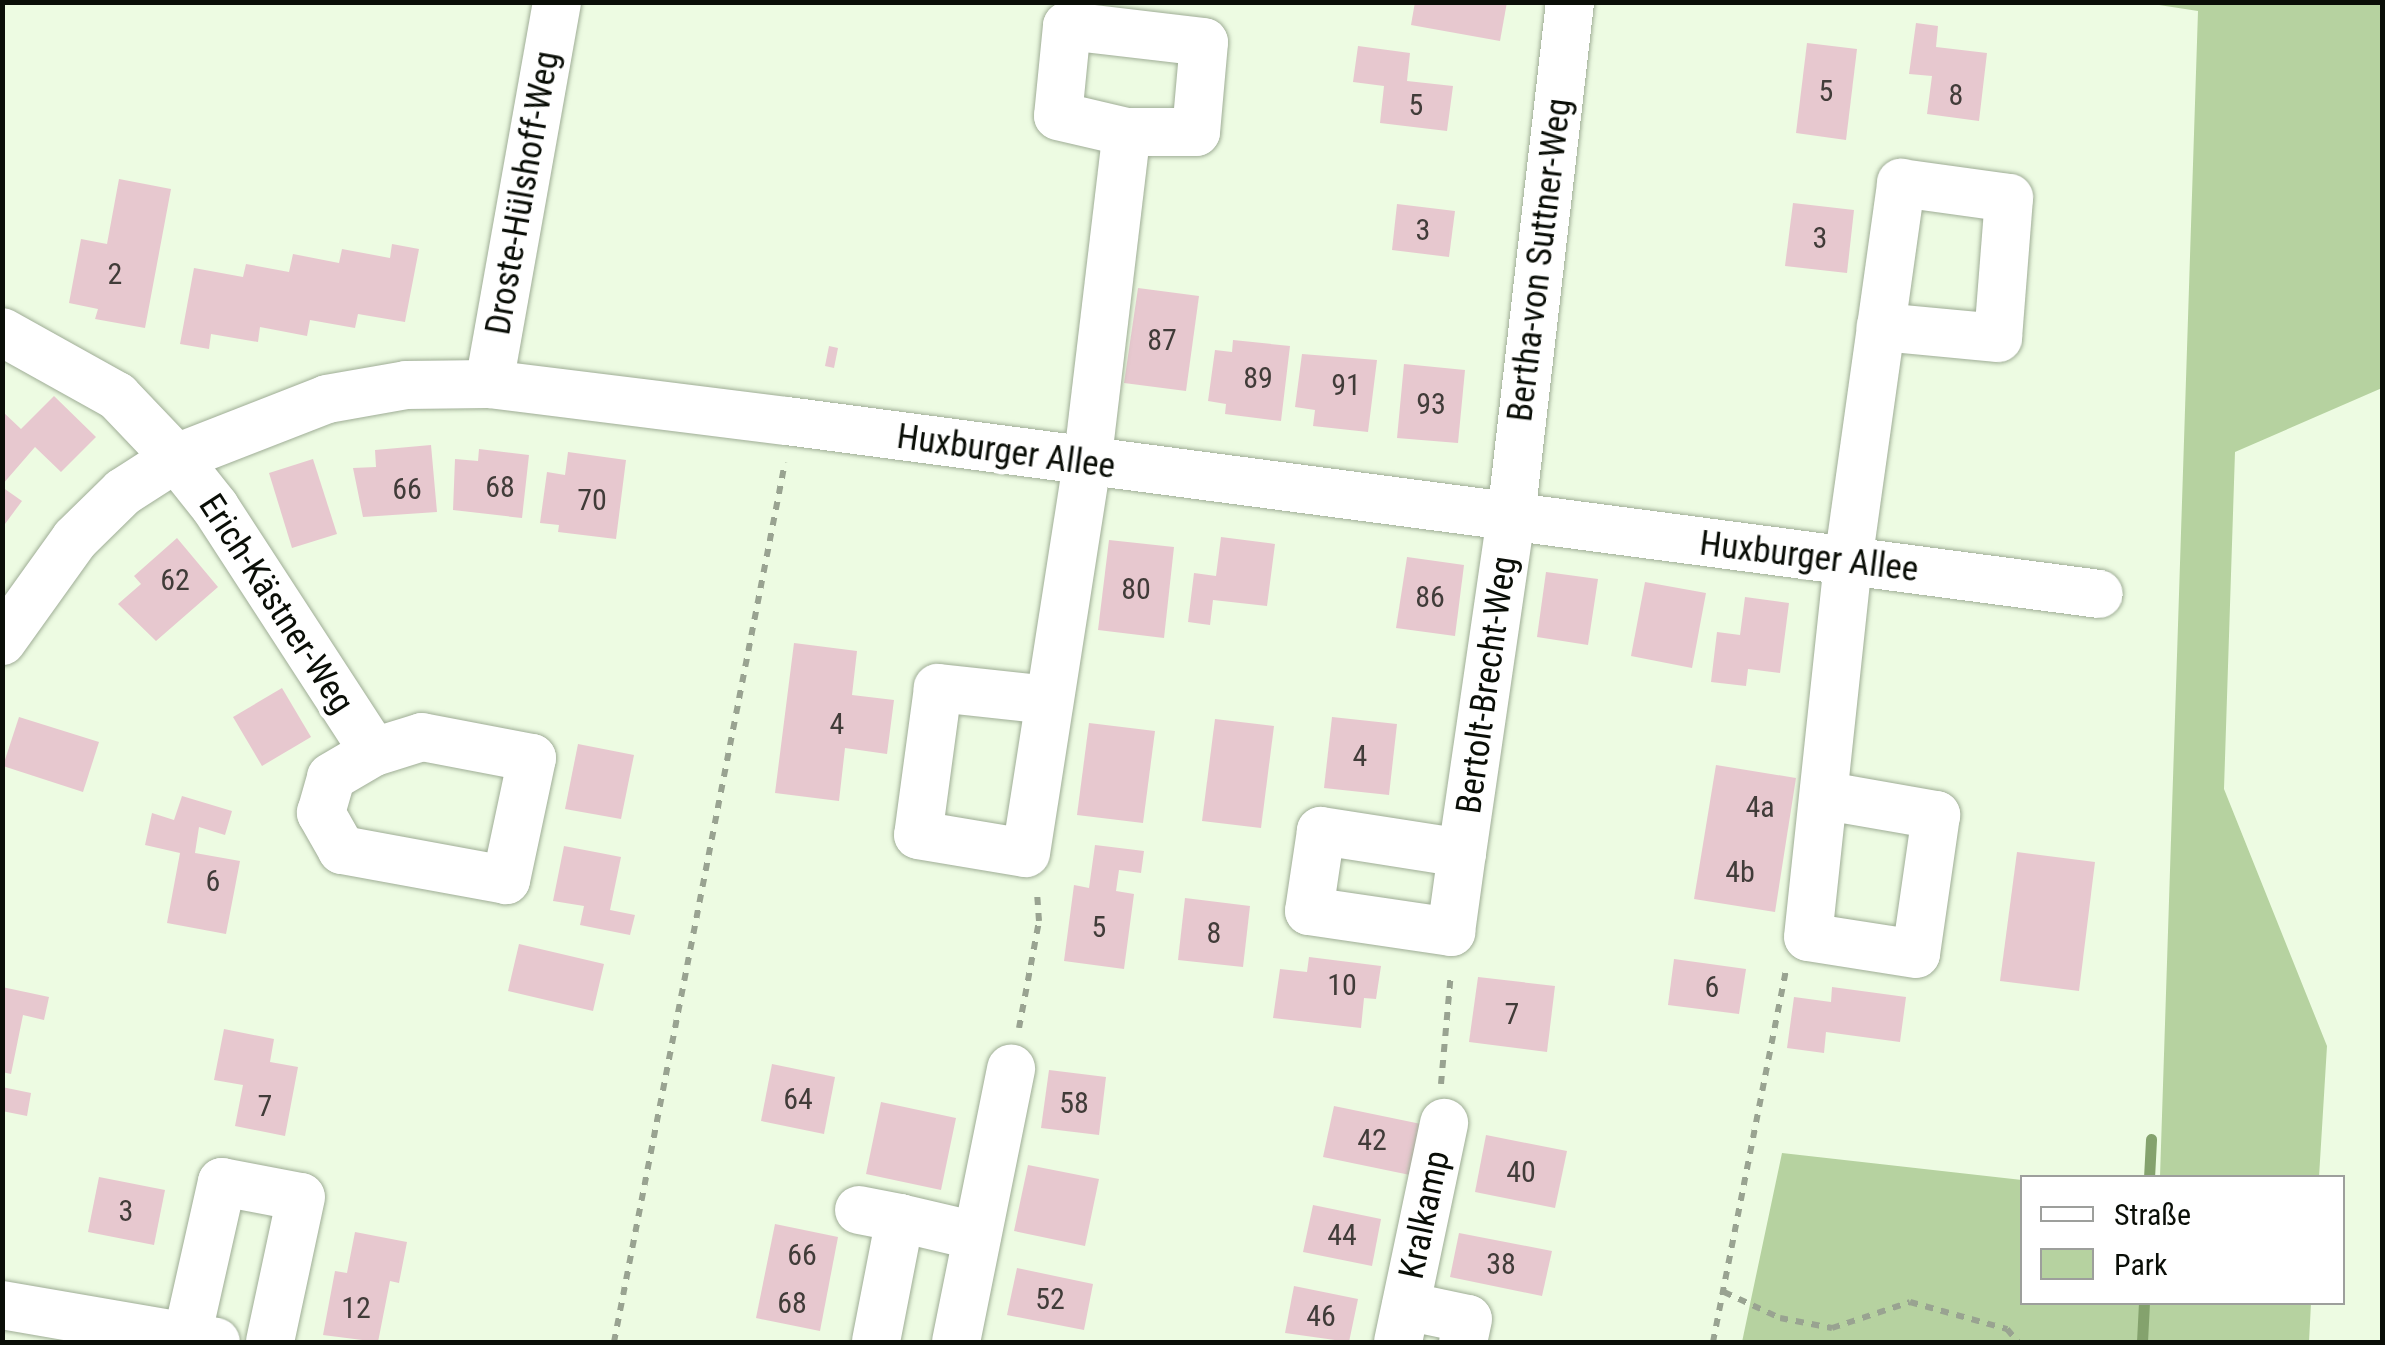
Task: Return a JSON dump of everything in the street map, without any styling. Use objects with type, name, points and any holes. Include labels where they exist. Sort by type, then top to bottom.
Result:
[{"type":"street","name":"Droste-Hülshoff-Weg","points":[[489,384],[557,2]]},
{"type":"street","name":"Bertha-von Suttner-Weg","points":[[1511,517],[1570,2]]},
{"type":"street","points":[[1049,700],[938,688],[918,835],[1026,853],[1087,464],[1127,132]]},
{"type":"street","points":[[1828,796],[1936,815],[1916,954],[1808,937],[1828,796],[1848,562],[1881,327]]},
{"type":"street","name":"Erich-Kästner-Weg","points":[[2,332],[116,396],[176,458],[215,507],[374,752]]},
{"type":"street","name":"Huxburger Allee","points":[[2,641],[74,538],[124,492],[176,458],[327,399],[406,386],[489,384],[2099,594]]},
{"type":"street","name":"Bertolt-Brecht-Weg","points":[[1462,853],[1320,831],[1310,911],[1451,932],[1511,517]]},
{"type":"street","points":[[956,1342],[1011,1068]]},
{"type":"street","name":"Kralkamp","points":[[1444,1123],[1402,1324],[1468,1319],[1463,1342]]},
{"type":"street","points":[[2,1305],[203,1340],[222,1182],[301,1197],[270,1342]]},
{"type":"street","points":[[876,1342],[880,1214],[977,1236]]},
{"type":"path","points":[[614,1342],[793,422]]},
{"type":"path","points":[[1011,1068],[1039,921],[1036,880],[1026,853]]},
{"type":"path","points":[[1444,1123],[1439,1055],[1451,988],[1451,932]]},
{"type":"path","points":[[1714,1342],[1787,964],[1808,937]]},
{"type":"path","points":[[1724,1292],[1780,1318],[1832,1328],[1910,1302],[2007,1329],[2018,1342]]},
{"type":"green space","points":[[2146,3],[2382,3],[2382,388],[2235,452],[2224,789],[2327,1046],[2319,1175],[2160,1175],[2198,11]]},
{"type":"green space","points":[[1782,1153],[2020,1180],[2020,1305],[2311,1305],[2309,1342],[1742,1342]]},
{"type":"building","points":[[1415,2],[1507,2],[1500,41],[1411,25]]},
{"type":"building","points":[[1916,23],[1938,26],[1936,47],[1987,53],[1979,121],[1927,114],[1932,76],[1909,74]]},
{"type":"building","points":[[1807,43],[1857,49],[1846,140],[1796,133]]},
{"type":"building","points":[[1358,46],[1410,53],[1407,81],[1453,86],[1447,131],[1380,123],[1384,86],[1353,82]]},
{"type":"building","points":[[119,179],[171,189],[145,328],[95,319],[98,309],[69,303],[81,239],[107,244]]},
{"type":"building","points":[[1793,203],[1854,210],[1847,273],[1785,266]]},
{"type":"building","points":[[1397,204],[1455,211],[1449,257],[1392,250]]},
{"type":"building","points":[[392,244],[419,249],[405,322],[358,314],[355,328],[310,320],[307,336],[260,327],[258,342],[211,334],[209,349],[180,344],[194,268],[243,277],[246,264],[289,272],[293,254],[339,263],[342,249],[390,258]]},
{"type":"building","points":[[1138,288],[1199,296],[1186,391],[1124,383]]},
{"type":"building","points":[[1233,340],[1290,346],[1281,421],[1225,414],[1226,404],[1208,401],[1215,350],[1232,352]]},
{"type":"building","points":[[829,346],[838,348],[834,368],[825,366]]},
{"type":"building","points":[[1302,354],[1377,360],[1368,432],[1313,426],[1315,410],[1295,407]]},
{"type":"building","points":[[1404,364],[1465,370],[1458,443],[1397,438]]},
{"type":"building","points":[[54,396],[96,437],[61,472],[35,447],[2,485],[2,411],[21,429]]},
{"type":"building","points":[[431,445],[437,512],[363,517],[353,468],[376,467],[375,450]]},
{"type":"building","points":[[479,449],[529,455],[522,518],[453,510],[455,459],[478,461]]},
{"type":"building","points":[[568,452],[626,460],[616,539],[558,532],[559,525],[540,523],[547,472],[565,475]]},
{"type":"building","points":[[313,459],[337,534],[292,548],[269,473]]},
{"type":"building","points":[[2,487],[22,501],[2,528]]},
{"type":"building","points":[[1221,537],[1275,544],[1267,606],[1213,600],[1210,625],[1188,622],[1194,573],[1216,576]]},
{"type":"building","points":[[177,538],[218,587],[156,641],[118,604],[141,584],[134,576]]},
{"type":"building","points":[[1109,540],[1174,547],[1164,638],[1098,630]]},
{"type":"building","points":[[1407,557],[1464,565],[1455,636],[1396,628]]},
{"type":"building","points":[[1546,572],[1598,579],[1588,645],[1537,637]]},
{"type":"building","points":[[1645,582],[1706,593],[1692,668],[1631,656]]},
{"type":"building","points":[[1745,597],[1789,603],[1780,673],[1748,669],[1746,686],[1711,682],[1717,632],[1740,635]]},
{"type":"building","points":[[794,643],[857,651],[852,695],[894,700],[887,754],[845,748],[839,801],[775,793]]},
{"type":"building","points":[[282,688],[311,737],[262,766],[233,717]]},
{"type":"building","points":[[19,717],[99,742],[83,792],[3,766]]},
{"type":"building","points":[[1332,717],[1397,724],[1389,795],[1324,788]]},
{"type":"building","points":[[1215,719],[1274,726],[1261,828],[1202,821]]},
{"type":"building","points":[[1089,723],[1155,731],[1143,823],[1077,815]]},
{"type":"building","points":[[578,744],[634,755],[621,819],[565,809]]},
{"type":"building","points":[[1716,765],[1796,778],[1775,912],[1694,899]]},
{"type":"building","points":[[182,796],[232,811],[225,835],[199,827],[195,853],[240,861],[226,934],[167,923],[180,853],[145,845],[152,813],[174,820]]},
{"type":"building","points":[[1095,845],[1144,851],[1141,873],[1119,870],[1116,891],[1134,894],[1124,969],[1064,961],[1074,885],[1089,888]]},
{"type":"building","points":[[564,846],[621,857],[610,910],[635,915],[630,935],[580,925],[584,906],[553,901]]},
{"type":"building","points":[[2017,852],[2095,862],[2079,991],[2000,981]]},
{"type":"building","points":[[1185,898],[1250,906],[1243,967],[1178,960]]},
{"type":"building","points":[[519,944],[604,964],[593,1011],[508,991]]},
{"type":"building","points":[[1309,957],[1381,966],[1376,999],[1364,998],[1361,1028],[1273,1018],[1280,969],[1307,972]]},
{"type":"building","points":[[1674,959],[1746,969],[1739,1014],[1668,1005]]},
{"type":"building","points":[[1478,977],[1555,986],[1547,1052],[1469,1042]]},
{"type":"building","points":[[2,987],[49,997],[44,1020],[23,1015],[11,1074],[2,1072]]},
{"type":"building","points":[[1832,987],[1906,997],[1900,1042],[1826,1032],[1824,1053],[1787,1048],[1794,997],[1831,1002]]},
{"type":"building","points":[[224,1029],[274,1039],[270,1062],[298,1067],[285,1136],[235,1126],[243,1085],[214,1080]]},
{"type":"building","points":[[772,1064],[835,1077],[824,1134],[761,1121]]},
{"type":"building","points":[[1049,1070],[1106,1077],[1099,1135],[1041,1128]]},
{"type":"building","points":[[2,1087],[31,1093],[27,1116],[2,1111]]},
{"type":"building","points":[[881,1102],[956,1118],[941,1190],[866,1174]]},
{"type":"building","points":[[1334,1106],[1421,1124],[1410,1175],[1323,1157]]},
{"type":"building","points":[[1486,1135],[1567,1151],[1555,1208],[1475,1192]]},
{"type":"building","points":[[1028,1165],[1099,1179],[1085,1246],[1014,1231]]},
{"type":"building","points":[[99,1177],[165,1190],[154,1245],[88,1232]]},
{"type":"building","points":[[1313,1205],[1381,1219],[1372,1266],[1303,1252]]},
{"type":"building","points":[[775,1224],[838,1237],[820,1331],[756,1318]]},
{"type":"building","points":[[355,1232],[407,1242],[399,1283],[390,1281],[378,1342],[323,1335],[335,1271],[347,1273]]},
{"type":"building","points":[[1459,1233],[1552,1251],[1542,1296],[1450,1277]]},
{"type":"building","points":[[1017,1268],[1093,1284],[1084,1330],[1007,1315]]},
{"type":"building","points":[[1294,1286],[1358,1299],[1349,1342],[1285,1333]]},
{"type":"waterway","points":[[2149,1175],[2151,1139]]},
{"type":"waterway","points":[[2142,1342],[2144,1305]]}]
